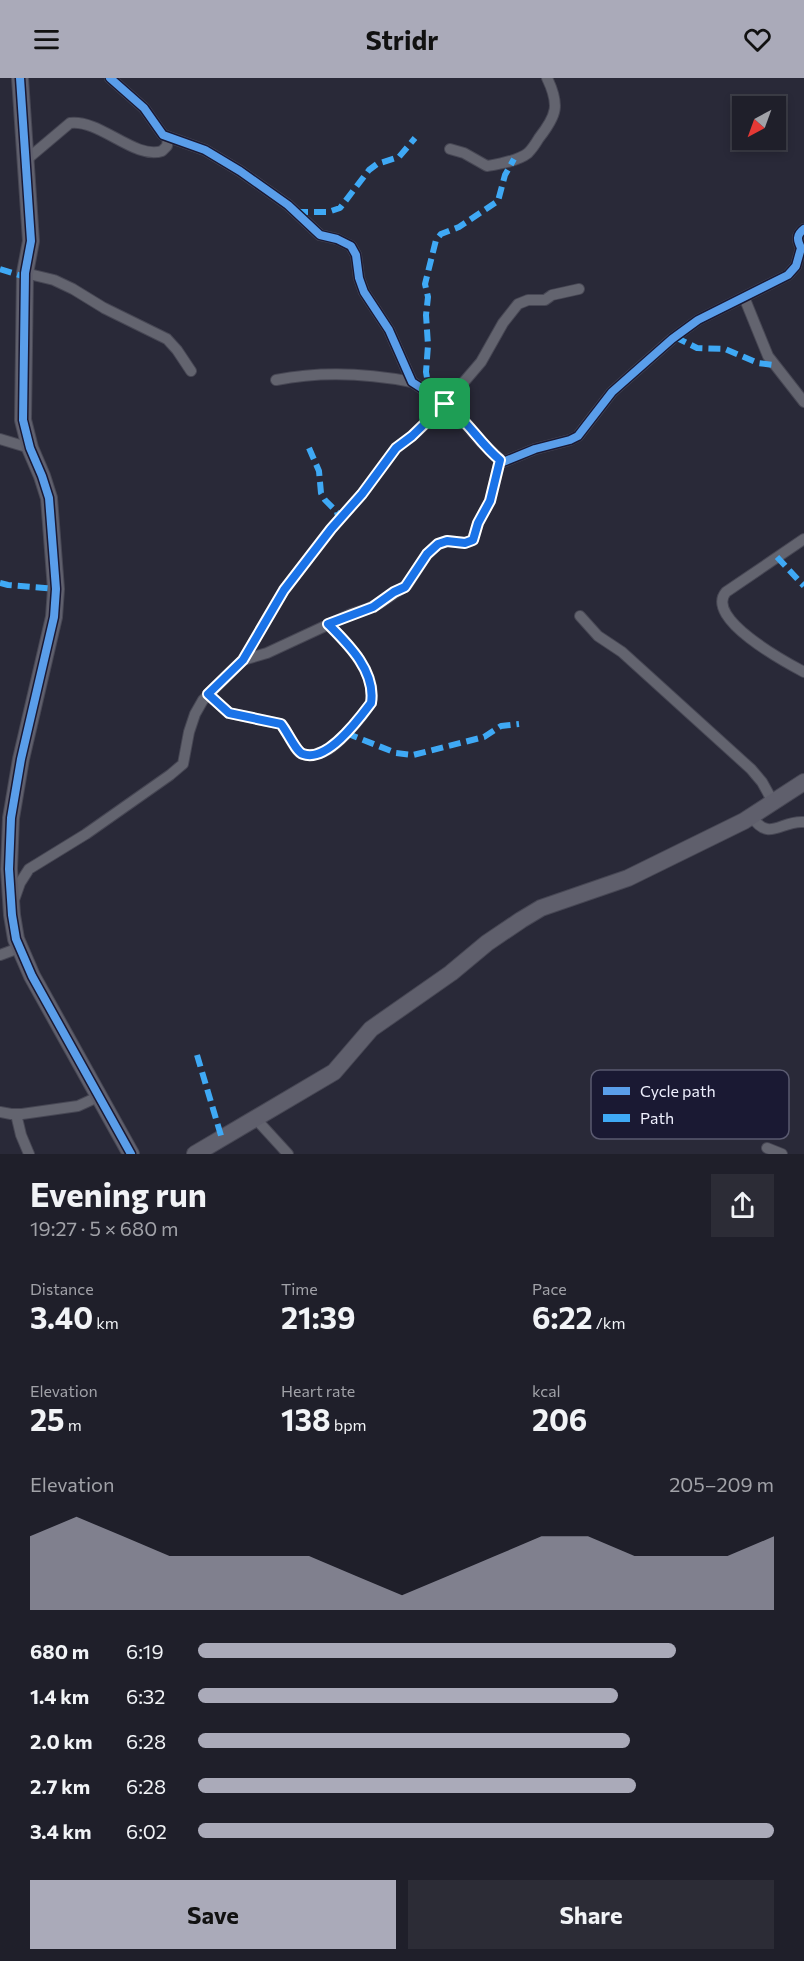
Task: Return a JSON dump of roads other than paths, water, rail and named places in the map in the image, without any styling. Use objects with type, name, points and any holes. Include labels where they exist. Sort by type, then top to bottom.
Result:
[{"type":"street","points":[[20,78],[31,241],[25,273],[23,420],[30,448],[49,498],[56,588],[54,617],[21,759],[11,818],[5,882],[12,906],[19,948],[131,1154]]},
{"type":"street","points":[[110,78],[144,108],[159,130],[168,138],[205,150],[240,171],[288,205],[320,235],[337,239],[351,246],[356,255],[359,278],[364,292],[389,330],[412,382]]},
{"type":"street","points":[[450,149],[464,153],[487,166],[528,153],[550,124],[555,112],[555,95],[547,78]]},
{"type":"street","points":[[25,161],[70,123],[77,122],[148,153],[162,151],[167,146],[168,138]]},
{"type":"street","points":[[276,380],[311,374],[340,373],[412,382],[452,408],[478,439],[500,460],[507,462],[535,449],[578,436],[612,392],[672,339],[698,320],[792,271],[796,266],[801,248],[797,240],[798,236],[804,229]]},
{"type":"street","points":[[25,273],[54,280],[166,339],[177,350],[191,371]]},
{"type":"street","points":[[12,906],[20,883],[29,869],[86,834],[183,764],[195,714],[208,694],[243,660],[284,590],[396,448],[445,404],[481,362],[503,323],[518,304],[528,300],[545,300],[552,295],[579,289]]},
{"type":"street","points":[[744,297],[768,356],[804,402]]},
{"type":"street","points":[[0,438],[30,448]]},
{"type":"street","points":[[243,660],[267,653],[328,624],[373,607],[405,587],[427,554],[438,544],[447,541],[465,543],[473,540],[478,523],[490,501],[500,460]]},
{"type":"street","points":[[804,539],[726,592],[722,598],[722,605],[723,612],[728,618],[749,637],[775,657],[804,672]]},
{"type":"street","points":[[580,616],[598,636],[622,652],[751,769],[762,782],[773,802]]},
{"type":"street","points":[[208,694],[229,713],[281,724],[303,755],[328,750],[365,711],[371,703],[372,695],[358,656],[328,624]]},
{"type":"street","points":[[195,1154],[334,1072],[371,1029],[521,920],[541,908],[628,878],[751,816],[804,782]]},
{"type":"street","points":[[751,816],[765,830],[773,830],[799,821],[804,822]]},
{"type":"street","points":[[0,955],[19,948]]},
{"type":"street","points":[[0,1112],[16,1114],[78,1106],[100,1096]]},
{"type":"street","points":[[16,1114],[29,1154]]},
{"type":"street","points":[[256,1119],[288,1154]]},
{"type":"street","points":[[767,1148],[782,1154]]}]
